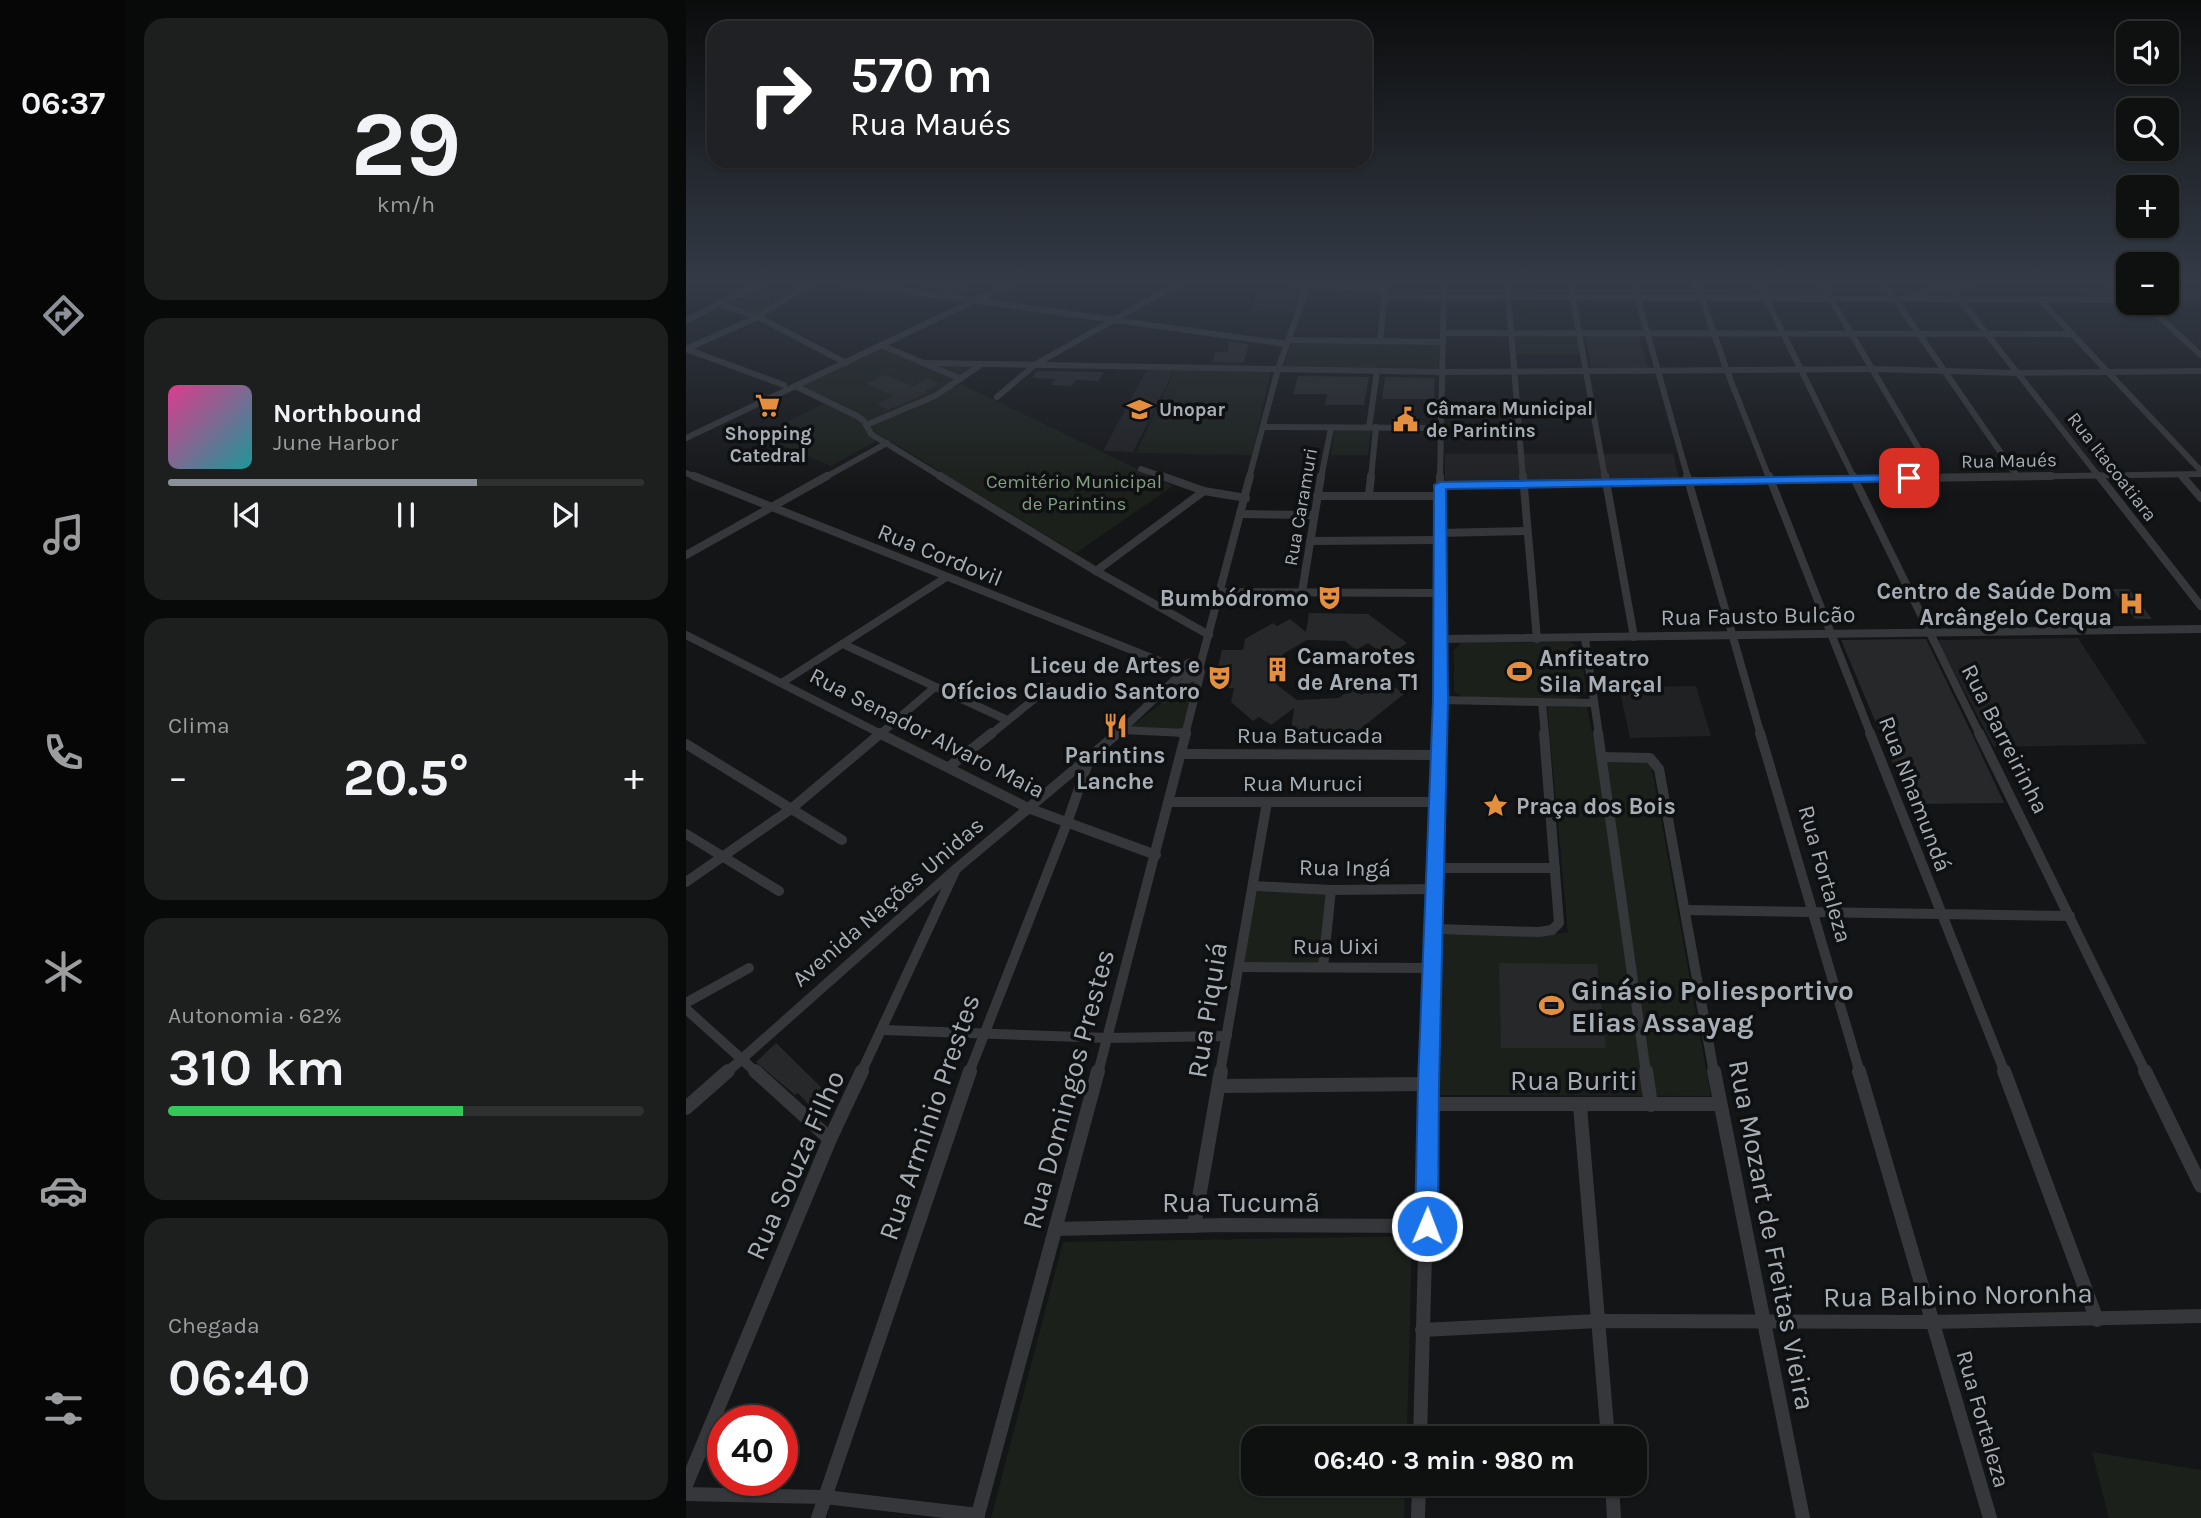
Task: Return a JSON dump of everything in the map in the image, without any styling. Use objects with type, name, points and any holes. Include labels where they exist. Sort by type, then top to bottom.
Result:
[{"type":"street","points":[[696,353],[784,385]]},
{"type":"street","points":[[826,353],[846,363]]},
{"type":"street","points":[[686,430],[851,353]]},
{"type":"street","points":[[686,438],[866,353]]},
{"type":"street","points":[[901,353],[961,379]]},
{"type":"street","points":[[997,397],[1036,364],[1056,353]]},
{"type":"street","points":[[795,386],[857,416],[871,434],[1096,571],[1209,635],[1284,353]]},
{"type":"street","points":[[1420,1426],[1440,700],[1439,537],[1443,353]]},
{"type":"street","points":[[1512,353],[1536,639]]},
{"type":"street","points":[[1583,353],[1634,637]]},
{"type":"street","name":"Rua Fortaleza","points":[[1651,353],[1990,1518]]},
{"type":"street","name":"Rua Nhamundá","points":[[1721,353],[1833,635],[2097,1320]]},
{"type":"street","name":"Rua Barreirinha","points":[[1792,353],[2200,1181]]},
{"type":"street","points":[[1863,353],[1936,478]]},
{"type":"street","points":[[1931,353],[2017,476]]},
{"type":"street","name":"Rua Itacoatiara","points":[[2001,353],[2201,606]]},
{"type":"street","points":[[2090,353],[2201,473]]},
{"type":"street","points":[[926,363],[1443,372],[1873,369],[2017,373],[2201,371]]},
{"type":"street","points":[[866,425],[927,400],[982,364]]},
{"type":"street","points":[[1369,495],[1377,371]]},
{"type":"street","points":[[1264,427],[1440,428]]},
{"type":"street","name":"Rua Caramuri","points":[[1302,593],[1313,515],[1331,428]]},
{"type":"street","points":[[686,547],[884,442]]},
{"type":"street","points":[[1141,469],[1204,491],[1246,498]]},
{"type":"street","name":"Rua Cordovil","points":[[686,473],[945,578],[1191,671]]},
{"type":"street","name":"Rua Maués","points":[[1317,496],[1440,491],[1522,483],[2201,473]]},
{"type":"street","points":[[2181,475],[2201,498]]},
{"type":"street","points":[[1096,571],[1204,491]]},
{"type":"street","points":[[686,555],[766,506]]},
{"type":"street","points":[[1240,514],[1313,515]]},
{"type":"street","points":[[1310,541],[1527,531]]},
{"type":"street","points":[[783,682],[945,578]]},
{"type":"street","points":[[1219,592],[1440,593]]},
{"type":"street","name":"Rua Fausto Bulcão","points":[[1441,639],[2201,629]]},
{"type":"street","name":"Rua Senador Alvaro Maia","points":[[686,635],[883,732],[1028,808],[1156,855]]},
{"type":"street","name":"Rua Domingos Prestes","points":[[978,1516],[1156,855],[1186,733],[1191,671],[1209,635]]},
{"type":"street","points":[[1585,639],[1651,1105]]},
{"type":"street","points":[[843,644],[1005,719]]},
{"type":"street","name":"Avenida Nações Unidas","points":[[686,1108],[956,869],[1191,671]]},
{"type":"street","points":[[686,882],[791,809],[935,687]]},
{"type":"street","points":[[949,767],[1005,719],[1049,687]]},
{"type":"street","points":[[1440,700],[1594,703]]},
{"type":"street","points":[[1434,929],[1525,932],[1552,930],[1560,920],[1542,702]]},
{"type":"street","points":[[1121,730],[1186,733]]},
{"type":"street","points":[[686,744],[842,840]]},
{"type":"street","name":"Rua Batucada","points":[[1181,754],[1438,755]]},
{"type":"street","name":"Rua Arminio Prestes","points":[[818,1518],[982,1035],[1090,757]]},
{"type":"street","name":"Rua Mozart de Freitas Vieira","points":[[1602,757],[1648,757],[1656,762],[1720,1104],[1803,1518]]},
{"type":"street","name":"Rua Muruci","points":[[1169,802],[1437,802]]},
{"type":"street","name":"Rua Piquiá","points":[[1194,1226],[1267,802]]},
{"type":"street","points":[[686,834],[779,891]]},
{"type":"street","points":[[1436,868],[1555,868]]},
{"type":"street","name":"Rua Souza Filho","points":[[686,1485],[830,1139],[956,869]]},
{"type":"street","name":"Rua Ingá","points":[[1254,886],[1331,890],[1435,889]]},
{"type":"street","points":[[1323,967],[1331,890]]},
{"type":"street","points":[[1685,910],[2070,916]]},
{"type":"street","name":"Rua Uixi","points":[[1239,967],[1432,968]]},
{"type":"street","points":[[686,1003],[748,968]]},
{"type":"street","points":[[686,1009],[830,1139]]},
{"type":"street","points":[[883,1030],[1108,1038],[1227,1036]]},
{"type":"street","points":[[1220,1086],[1428,1084]]},
{"type":"street","name":"Rua Buriti","points":[[1429,1104],[1720,1104]]},
{"type":"street","points":[[1580,1106],[1607,1426]]},
{"type":"street","name":"Rua Tucumã","points":[[1055,1229],[1427,1226]]},
{"type":"street","name":"Rua Balbino Noronha","points":[[1422,1330],[1598,1321],[1933,1322],[2201,1316]]},
{"type":"street","points":[[686,1494],[825,1497],[978,1516]]},
{"type":"street","points":[[1418,1518],[1419,1496]]},
{"type":"street","points":[[1613,1496],[1614,1518]]},
{"type":"shaded area","points":[[1588,353],[1644,353],[1648,368],[1591,368]]},
{"type":"shaded area","name":"Unopar","points":[[1147,369],[1174,370],[1133,452],[1103,451]]},
{"type":"shaded area","points":[[1445,454],[1673,454],[1679,478],[1445,482]]},
{"type":"shaded area","points":[[2078,638],[2147,744],[1994,747],[1937,640]]},
{"type":"shaded area","points":[[1696,686],[1711,736],[1630,738],[1619,687]]},
{"type":"green space","name":"Cemitério Municipal de Parintins","points":[[865,353],[899,353],[925,364],[980,364],[937,396],[961,384],[1173,486],[1076,553],[865,426],[880,439],[831,466],[766,439],[762,435],[826,402],[794,387]]},
{"type":"green space","points":[[1288,353],[1439,353],[1438,369],[1284,367]]},
{"type":"green space","points":[[1516,353],[1580,354],[1516,354]]},
{"type":"green space","points":[[1176,368],[1271,370],[1252,455],[1136,453]]},
{"type":"green space","points":[[1334,430],[1371,430],[1368,455],[1331,455]]},
{"type":"green space","name":"Anfiteatro Sila Marçal","points":[[1569,642],[1579,647],[1587,691],[1578,699],[1463,697],[1454,692],[1454,650],[1461,643]]},
{"type":"green space","points":[[1190,681],[1196,683],[1184,730],[1129,728]]},
{"type":"green space","points":[[1547,706],[1587,707],[1598,762],[1651,763],[1711,1096],[1438,1095],[1441,935],[1568,933]]},
{"type":"green space","points":[[1256,892],[1326,893],[1321,965],[1243,964]]},
{"type":"green space","points":[[1412,1236],[1407,1426],[1241,1426],[1241,1496],[1405,1496],[1404,1518],[991,1518],[1063,1242]]},
{"type":"green space","points":[[2092,1452],[2201,1470],[2201,1518],[2109,1518]]},
{"type":"building","points":[[1215,353],[1246,353],[1243,363],[1213,362]]},
{"type":"building","points":[[1037,371],[1104,372],[1098,381],[1076,380],[1071,386],[1051,385],[1056,379],[1032,378]]},
{"type":"building","points":[[885,374],[913,386],[928,379],[939,384],[924,391],[928,393],[888,410],[877,404],[893,396],[866,384]]},
{"type":"building","points":[[1298,376],[1369,377],[1364,405],[1325,405],[1327,394],[1293,394]]},
{"type":"building","points":[[1385,377],[1435,378],[1434,399],[1382,399]]},
{"type":"building","name":"Centro de Saúde Dom Arcângelo Cerqua","points":[[2112,589],[2129,589],[2152,619],[2135,619]]},
{"type":"building","points":[[1309,613],[1368,614],[1407,643],[1387,657],[1368,643],[1356,650],[1345,641],[1307,640],[1283,654],[1277,685],[1297,700],[1339,698],[1352,688],[1362,695],[1384,679],[1404,694],[1359,730],[1291,731],[1294,708],[1271,725],[1259,717],[1253,721],[1231,702],[1234,688],[1213,688],[1222,650],[1243,650],[1245,639],[1273,623],[1277,626],[1290,619],[1306,632]]},
{"type":"building","points":[[1926,639],[2004,803],[1910,804],[1841,640]]},
{"type":"building","name":"Ginásio Poliesportivo Elias Assayag","points":[[1499,963],[1597,964],[1606,1048],[1501,1048]]},
{"type":"building","points":[[776,1043],[824,1090],[808,1104],[798,1093],[795,1095],[756,1062]]},
{"type":"place","name":"Shopping Catedral","points":[[768,406]]},
{"type":"place","name":"Unopar","points":[[1139,410]]},
{"type":"place","name":"Câmara Municipal de Parintins","points":[[1406,420]]},
{"type":"place","name":"Bumbódromo","points":[[1329,598]]},
{"type":"place","name":"Centro de Saúde Dom Arcângelo Cerqua","points":[[2132,604]]},
{"type":"place","name":"Camarotes de Arena T1","points":[[1277,669]]},
{"type":"place","name":"Anfiteatro Sila Marçal","points":[[1519,671]]},
{"type":"place","name":"Liceu de Artes e Ofícios Claudio Santoro","points":[[1220,678]]},
{"type":"place","name":"Parintins Lanche","points":[[1115,725]]},
{"type":"place","name":"Praça dos Bois","points":[[1496,806]]},
{"type":"place","name":"Ginásio Poliesportivo Elias Assayag","points":[[1551,1006]]},
{"type":"route","points":[[1427,1226],[1428,1084],[1440,700],[1440,485],[1909,478]]}]
